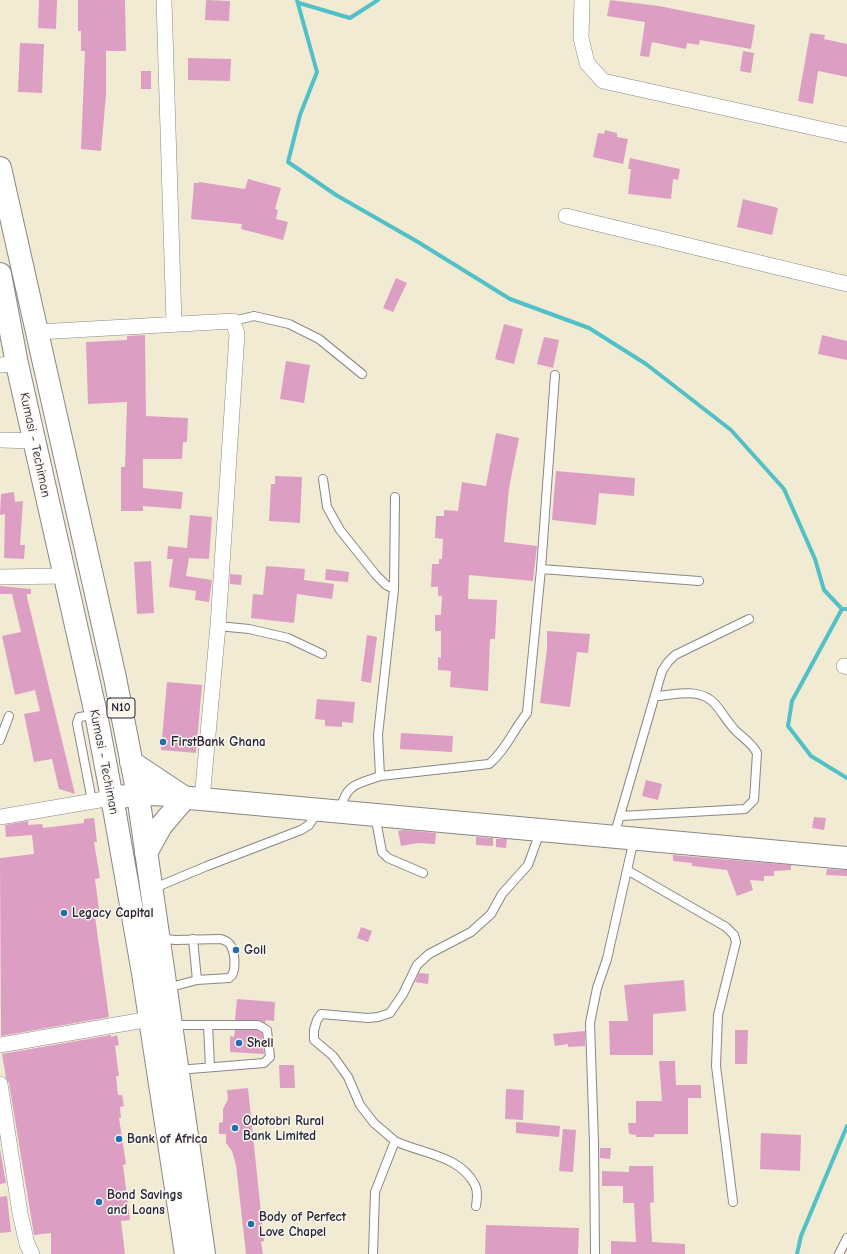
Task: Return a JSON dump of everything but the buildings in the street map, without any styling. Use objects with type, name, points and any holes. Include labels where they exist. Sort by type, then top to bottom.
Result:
[{"type":"main road","name":"N10","points":[[0,168],[116,678],[139,801],[204,1254]]},
{"type":"main road","name":"Kumasi - Techiman","points":[[0,274],[9,364],[35,441],[63,576],[96,714],[106,804],[150,1019],[186,1254]]},
{"type":"main road","points":[[131,762],[189,798]]},
{"type":"main road","points":[[146,853],[161,826],[189,798]]},
{"type":"main road","points":[[106,804],[189,798],[847,858]]},
{"type":"street","points":[[164,0],[174,324]]},
{"type":"street","points":[[582,0],[581,38],[587,63],[603,81],[847,135]]},
{"type":"street","points":[[566,216],[847,284]]},
{"type":"street","points":[[38,332],[233,321],[237,334],[218,626],[189,798]]},
{"type":"street","points":[[0,440],[35,441]]},
{"type":"street","points":[[0,576],[63,576]]},
{"type":"street","points":[[0,817],[106,804]]},
{"type":"street","points":[[0,1045],[150,1019]]},
{"type":"street","points":[[0,1084],[20,1214],[27,1244],[32,1254]]},
{"type":"lane","points":[[233,321],[254,316],[289,324],[319,339],[362,374]]},
{"type":"lane","points":[[151,890],[207,866],[301,830],[330,810],[348,790],[355,785],[380,776],[489,764],[496,758],[527,713],[541,569],[555,375]]},
{"type":"lane","points":[[323,479],[327,507],[340,530],[386,586],[394,589]]},
{"type":"lane","points":[[380,776],[378,735],[394,589],[395,497]]},
{"type":"lane","points":[[541,569],[699,581]]},
{"type":"lane","points":[[596,1254],[590,1023],[597,988],[608,959],[627,870],[624,837],[620,816],[662,671],[668,662],[676,655],[749,619]]},
{"type":"lane","points":[[218,626],[249,629],[288,638],[322,654]]},
{"type":"lane","points":[[620,816],[745,809],[754,800],[757,753],[754,746],[736,731],[714,703],[707,697],[698,693],[656,696]]},
{"type":"lane","points":[[0,740],[8,716]]},
{"type":"lane","points":[[375,814],[382,852],[388,858],[423,873]]},
{"type":"lane","points":[[476,1206],[475,1185],[449,1160],[435,1154],[395,1142],[374,1123],[360,1105],[348,1077],[333,1056],[314,1040],[317,1020],[322,1014],[373,1018],[390,1012],[403,994],[416,965],[429,954],[472,932],[491,914],[502,894],[528,865],[541,830]]},
{"type":"lane","points":[[627,870],[726,928],[734,935],[736,942],[718,1015],[716,1066],[733,1202]]},
{"type":"lane","points":[[158,938],[220,939],[232,946],[235,971],[229,978],[197,980],[166,988]]},
{"type":"lane","points":[[193,939],[197,980]]},
{"type":"lane","points":[[171,1025],[258,1025],[268,1030],[270,1056],[264,1063],[178,1070]]},
{"type":"lane","points":[[208,1025],[210,1067]]},
{"type":"lane","points":[[373,1254],[375,1192],[395,1142]]},
{"type":"lane","points":[[839,1254],[847,1238]]},
{"type":"waterway","points":[[297,0],[317,72],[300,115],[288,162],[336,195],[418,242],[510,299],[589,328],[646,364],[731,430],[784,489],[815,559],[824,590],[842,609],[847,609]]},
{"type":"waterway","points":[[299,3],[350,18],[378,0]]},
{"type":"waterway","points":[[842,609],[792,701],[788,726],[811,756],[847,778]]},
{"type":"waterway","points":[[797,1254],[801,1236],[847,1126]]},
{"type":"place","name":"FirstBank Ghana","points":[[163,742]]},
{"type":"place","name":"Legacy Capital","points":[[64,913]]},
{"type":"place","name":"Goil","points":[[236,950]]},
{"type":"place","name":"Shell","points":[[239,1043]]},
{"type":"place","name":"Odotobri Rural Bank Limited","points":[[235,1128]]},
{"type":"place","name":"Bank of Africa","points":[[119,1139]]},
{"type":"place","name":"Bond Savings and Loans","points":[[99,1202]]},
{"type":"place","name":"Body of Perfect Love Chapel","points":[[251,1224]]}]
